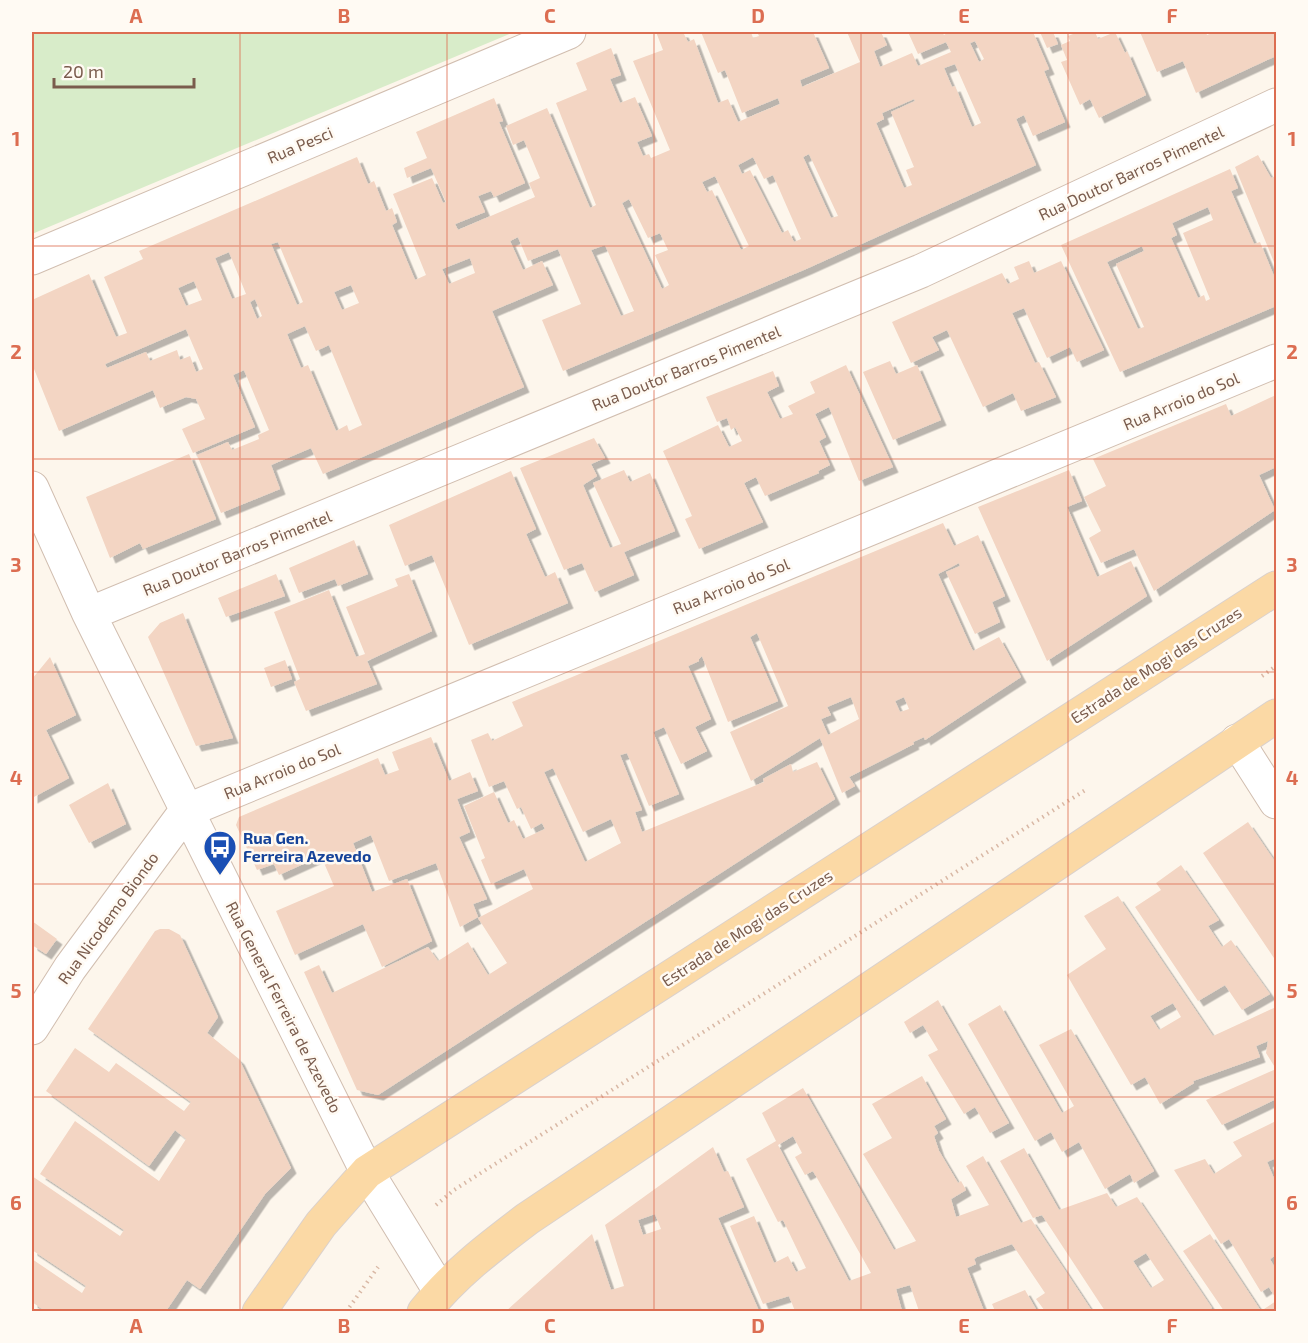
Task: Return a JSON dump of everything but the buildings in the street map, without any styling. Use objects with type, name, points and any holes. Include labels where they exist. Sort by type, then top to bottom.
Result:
[{"type":"main road","name":"Estrada de Mogi das Cruzes","points":[[259,1311],[321,1224],[367,1172],[1276,588]]},
{"type":"main road","points":[[432,1301],[485,1250],[602,1167],[1276,716]]},
{"type":"street","name":"Rua Pesci","points":[[32,258],[568,32]]},
{"type":"street","name":"Rua Doutor Barros Pimentel","points":[[89,614],[921,271],[1276,105]]},
{"type":"street","name":"Rua Arroio do Sol","points":[[186,811],[1276,361]]},
{"type":"street","name":"Rua General Ferreira de Azevedo","points":[[32,488],[89,614],[367,1172],[405,1230],[432,1301]]},
{"type":"street","points":[[1237,741],[1276,802]]},
{"type":"street","name":"Rua Nicodemo Biondo","points":[[32,1028],[70,968],[186,811]]},
{"type":"path","points":[[1257,679],[1276,666]]},
{"type":"path","points":[[346,1311],[405,1230],[454,1190],[1090,788]]},
{"type":"green space","points":[[32,32],[514,32],[32,234]]},
{"type":"place","name":"Rua Gen. Ferreira Azevedo","points":[[220,876]]}]
